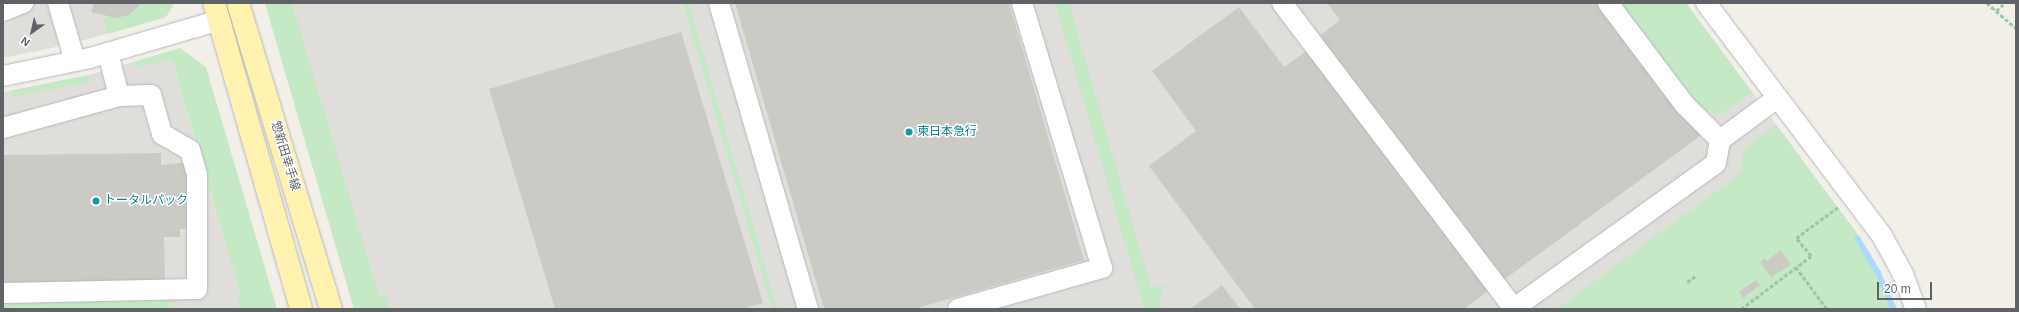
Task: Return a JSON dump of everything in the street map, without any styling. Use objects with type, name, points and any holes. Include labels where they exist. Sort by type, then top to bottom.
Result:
[{"type":"main road","name":"惣新田幸手線","points":[[238,3],[331,309]]},
{"type":"main road","name":"惣新田幸手線","points":[[217,12],[302,309]]},
{"type":"street","points":[[3,11],[23,3]]},
{"type":"street","points":[[58,3],[75,61]]},
{"type":"street","points":[[719,3],[808,309]]},
{"type":"street","points":[[958,309],[1102,268],[1022,3]]},
{"type":"street","points":[[1282,3],[1514,309],[1716,162],[1720,140],[1777,98]]},
{"type":"street","points":[[1608,3],[1685,105],[1720,140]]},
{"type":"street","points":[[1706,3],[1882,236],[1903,274],[1916,309]]},
{"type":"street","points":[[3,76],[108,53],[217,12]]},
{"type":"street","points":[[108,53],[119,96]]},
{"type":"street","points":[[3,128],[119,96],[151,95],[162,134],[190,150],[197,175],[197,289],[3,293]]},
{"type":"path","points":[[1987,3],[2016,28]]},
{"type":"path","points":[[1996,11],[2005,3]]},
{"type":"path","points":[[1741,309],[1811,256],[1796,238],[1841,204]]},
{"type":"path","points":[[1796,267],[1827,309]]},
{"type":"path","points":[[1687,282],[1696,276]]},
{"type":"shaded area","points":[[3,3],[174,3],[166,17],[70,44],[3,58]]},
{"type":"shaded area","points":[[265,3],[1686,3],[1802,159],[1605,309],[354,309]]},
{"type":"shaded area","points":[[172,59],[241,297],[238,297],[238,309],[170,309],[170,298],[3,300],[3,92],[89,75],[133,62],[139,68]]},
{"type":"green space","points":[[142,3],[174,3],[166,17],[108,34],[103,17],[123,17]]},
{"type":"green space","points":[[265,3],[292,3],[379,296],[386,295],[390,309],[354,309]]},
{"type":"green space","points":[[683,3],[689,3],[777,309],[772,309]]},
{"type":"green space","points":[[1055,3],[1069,3],[1151,288],[1165,285],[1159,303],[1161,309],[1144,309]]},
{"type":"green space","points":[[1618,3],[1686,3],[1752,92],[1718,116],[1689,100]]},
{"type":"green space","points":[[180,48],[206,67],[277,309],[238,309],[238,297],[241,297],[172,59],[139,68],[133,62]]},
{"type":"green space","points":[[88,75],[87,83],[12,97],[11,91]]},
{"type":"green space","points":[[1776,125],[1860,237],[1855,241],[1872,268],[1891,309],[1557,309],[1742,172],[1743,150]]},
{"type":"green space","points":[[170,298],[170,309],[3,309],[3,300]]},
{"type":"building","points":[[94,3],[142,3],[129,15],[116,18],[91,12]]},
{"type":"building","name":"東日本急行","points":[[735,3],[1009,3],[1084,260],[914,309],[824,309]]},
{"type":"building","points":[[1327,3],[1601,3],[1700,136],[1464,309],[1255,309],[1149,166],[1196,131],[1152,71],[1239,7],[1284,67],[1321,41],[1318,37],[1340,20]]},
{"type":"building","points":[[681,32],[763,303],[741,309],[555,309],[489,89]]},
{"type":"building","name":"トータルパック","points":[[161,153],[161,165],[188,162],[189,229],[180,229],[180,237],[164,237],[165,286],[3,288],[3,155]]},
{"type":"building","points":[[1781,250],[1791,265],[1771,277],[1760,262],[1764,258],[1767,261]]},
{"type":"building","points":[[1756,280],[1760,285],[1743,298],[1739,292]]},
{"type":"building","points":[[1222,285],[1240,309],[1190,309],[1207,297]]},
{"type":"waterway","points":[[1858,239],[1878,272],[1894,309]]},
{"type":"place","name":"東日本急行","points":[[909,132]]},
{"type":"place","name":"トータルパック","points":[[96,201]]}]
